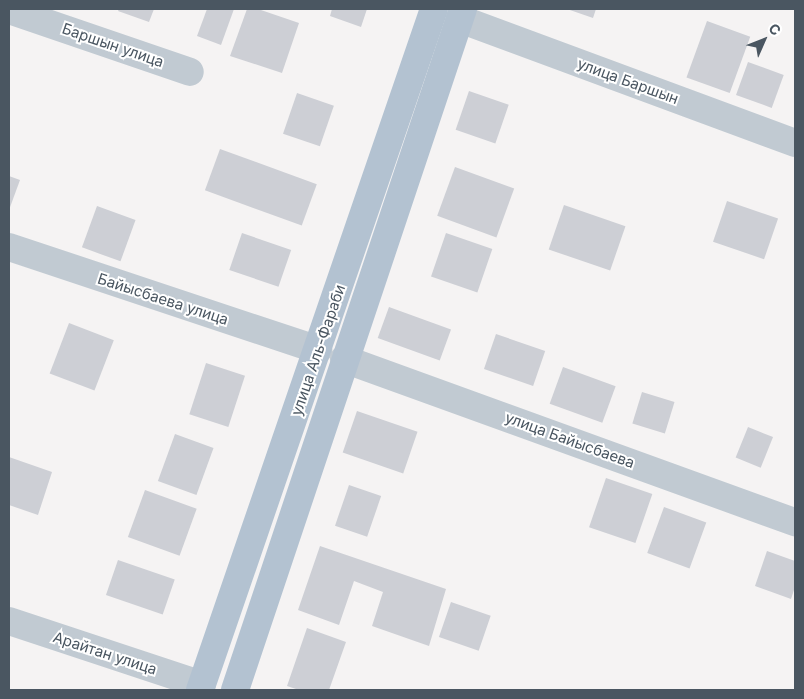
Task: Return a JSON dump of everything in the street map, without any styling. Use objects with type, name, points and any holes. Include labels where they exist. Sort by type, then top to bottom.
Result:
[{"type":"main road","name":"улица Аль-Фараби","points":[[201,688],[434,9]]},
{"type":"main road","name":"улица Аль-Фараби","points":[[234,690],[344,359],[462,14]]},
{"type":"street","name":"Баршын улица","points":[[9,10],[190,72]]},
{"type":"street","name":"улица Баршын","points":[[462,14],[795,143]]},
{"type":"street","name":"Байысбаева улица","points":[[9,247],[318,350]]},
{"type":"street","name":"улица Байысбаева","points":[[344,359],[795,522]]},
{"type":"street","name":"Арайтан улица","points":[[9,622],[201,688]]},
{"type":"building","points":[[119,9],[154,9],[149,22],[118,11]]},
{"type":"building","points":[[207,9],[234,9],[221,45],[197,36]]},
{"type":"building","points":[[247,9],[258,9],[299,23],[282,73],[230,56]]},
{"type":"building","points":[[332,9],[367,9],[361,27],[330,16]]},
{"type":"building","points":[[567,9],[596,9],[593,18]]},
{"type":"building","points":[[707,21],[750,37],[730,93],[686,77]]},
{"type":"building","points":[[748,62],[784,75],[772,108],[736,95]]},
{"type":"building","points":[[469,91],[509,105],[495,143],[456,130]]},
{"type":"building","points":[[297,93],[334,106],[320,146],[283,134]]},
{"type":"building","points":[[220,149],[317,184],[302,226],[205,190]]},
{"type":"building","points":[[455,167],[514,189],[496,237],[437,216]]},
{"type":"building","points":[[9,176],[20,180],[9,210]]},
{"type":"building","points":[[727,201],[778,219],[764,259],[713,242]]},
{"type":"building","points":[[564,205],[625,226],[610,271],[549,249]]},
{"type":"building","points":[[97,206],[136,220],[120,261],[82,247]]},
{"type":"building","points":[[242,233],[291,250],[278,287],[229,270]]},
{"type":"building","points":[[446,233],[492,249],[477,292],[431,276]]},
{"type":"building","points":[[389,307],[451,330],[440,361],[378,338]]},
{"type":"building","points":[[69,323],[114,340],[94,391],[50,373]]},
{"type":"building","points":[[496,334],[545,351],[533,386],[484,369]]},
{"type":"building","points":[[206,363],[245,376],[228,427],[189,414]]},
{"type":"building","points":[[563,367],[616,386],[602,423],[550,404]]},
{"type":"building","points":[[642,392],[675,402],[665,433],[632,424]]},
{"type":"building","points":[[357,411],[418,432],[403,473],[343,453]]},
{"type":"building","points":[[748,427],[773,437],[761,468],[736,458]]},
{"type":"building","points":[[175,434],[214,448],[196,495],[158,481]]},
{"type":"building","points":[[9,457],[52,472],[38,515],[9,505]]},
{"type":"building","points":[[606,478],[652,494],[635,543],[589,527]]},
{"type":"building","points":[[349,485],[381,496],[367,537],[335,526]]},
{"type":"building","points":[[145,490],[197,509],[180,556],[128,537]]},
{"type":"building","points":[[664,507],[706,522],[690,568],[647,553]]},
{"type":"building","points":[[320,546],[446,589],[429,646],[372,626],[383,592],[354,581],[339,625],[298,610]]},
{"type":"building","points":[[767,551],[795,561],[795,587],[791,599],[755,586]]},
{"type":"building","points":[[118,560],[175,580],[163,615],[106,595]]},
{"type":"building","points":[[451,602],[491,616],[479,651],[439,637]]},
{"type":"building","points":[[307,628],[346,642],[329,690],[299,690],[287,686]]}]
